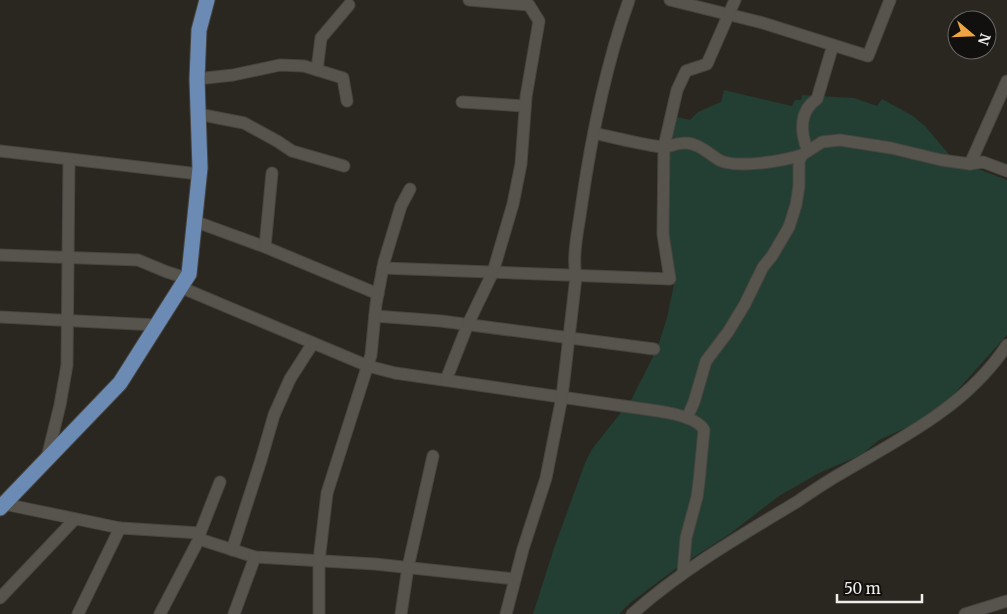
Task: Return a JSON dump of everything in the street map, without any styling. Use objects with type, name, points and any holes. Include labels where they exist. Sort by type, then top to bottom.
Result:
[{"type":"main road","points":[[2,506],[120,383],[189,274],[199,174],[197,79],[199,30],[207,0]]},
{"type":"street","points":[[446,380],[468,324],[493,272],[513,204],[521,164],[525,106],[539,22],[529,4],[469,0]]},
{"type":"street","points":[[506,614],[523,549],[546,478],[562,396],[575,275],[574,261],[586,172],[601,96],[620,24],[629,0]]},
{"type":"street","points":[[670,0],[763,23],[868,56],[890,0]]},
{"type":"street","points":[[383,268],[670,280],[663,234],[664,147],[676,90],[686,71],[707,64],[735,0]]},
{"type":"street","points":[[317,70],[321,38],[349,5]]},
{"type":"street","points":[[686,418],[694,402],[706,361],[728,332],[745,304],[763,267],[772,256],[789,227],[796,205],[799,186],[799,161],[805,153],[802,125],[809,104],[817,99],[833,45]]},
{"type":"street","points":[[197,79],[280,65],[304,66],[343,78],[347,101]]},
{"type":"street","points":[[970,164],[1007,81]]},
{"type":"street","points":[[462,102],[525,106]]},
{"type":"street","points":[[198,114],[244,123],[292,151],[344,166]]},
{"type":"street","points":[[594,133],[664,147],[685,143],[706,151],[720,161],[736,164],[777,161],[805,153],[822,142],[840,140],[892,148],[941,160],[970,164],[983,162],[1007,172]]},
{"type":"street","points":[[0,151],[199,174]]},
{"type":"street","points":[[46,460],[60,405],[67,365],[69,160]]},
{"type":"street","points":[[265,247],[272,173]]},
{"type":"street","points":[[318,614],[319,561],[327,493],[368,366],[371,355],[374,316],[383,268],[401,206],[410,189]]},
{"type":"street","points":[[194,221],[265,247],[378,294]]},
{"type":"street","points":[[0,255],[138,260],[167,272],[183,282],[313,343],[368,366],[446,380],[658,411],[686,418],[702,426],[704,430],[698,489],[686,538],[683,573]]},
{"type":"street","points":[[374,316],[468,324],[654,349]]},
{"type":"street","points":[[0,317],[156,325]]},
{"type":"street","points":[[232,550],[274,415],[290,379],[313,343]]},
{"type":"street","points":[[632,614],[659,590],[714,552],[837,475],[933,419],[971,387],[1007,345]]},
{"type":"street","points":[[400,614],[408,567],[433,456]]},
{"type":"street","points":[[160,614],[199,536],[220,482]]},
{"type":"street","points":[[2,506],[120,528],[199,536],[232,550],[255,557],[408,567],[515,579]]},
{"type":"street","points":[[0,598],[75,519]]},
{"type":"street","points":[[78,614],[120,528]]},
{"type":"street","points":[[242,614],[235,614],[255,557]]},
{"type":"street","points":[[965,614],[1007,601]]},
{"type":"green space","points":[[724,90],[792,106],[795,100],[801,100],[802,95],[854,98],[877,106],[882,99],[913,116],[925,126],[958,165],[981,170],[1007,180],[1007,335],[945,404],[921,421],[879,440],[861,455],[819,473],[779,496],[731,533],[674,570],[630,603],[619,614],[533,614],[554,548],[585,463],[592,449],[631,400],[657,349],[667,318],[674,284],[668,250],[667,152],[676,117],[690,120],[698,112],[721,102]]}]
